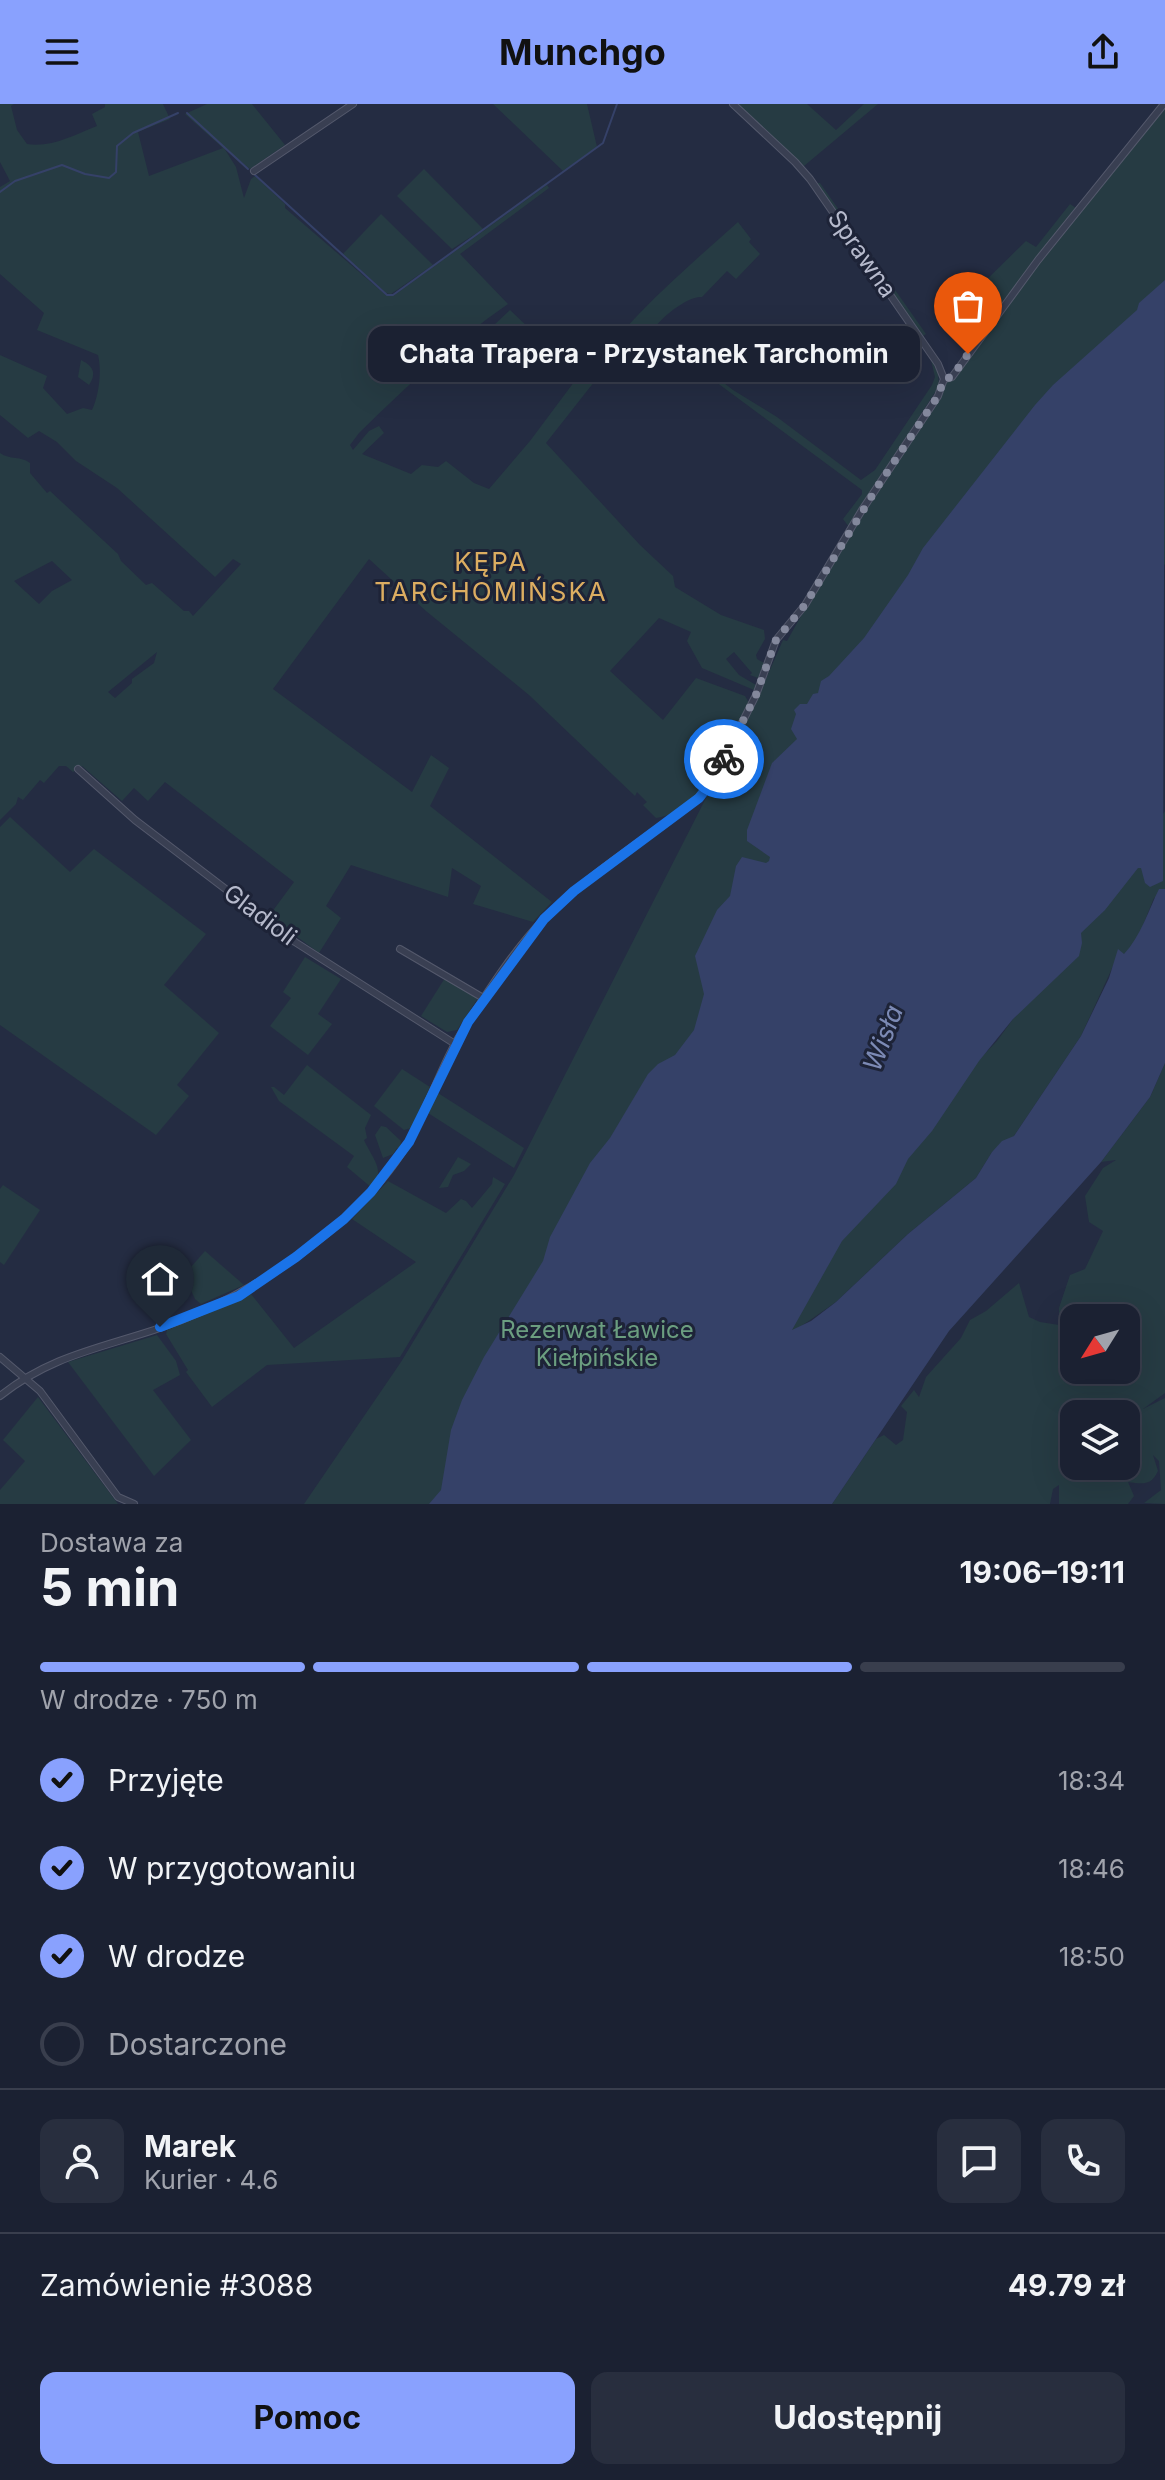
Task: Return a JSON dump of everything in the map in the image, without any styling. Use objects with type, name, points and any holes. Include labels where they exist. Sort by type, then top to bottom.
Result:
[{"type":"street","points":[[254,171],[353,104]]},
{"type":"street","name":"Sprawna","points":[[733,104],[810,179],[938,364],[944,379]]},
{"type":"street","points":[[0,1396],[25,1376],[83,1351],[153,1330],[239,1296],[344,1219],[388,1173],[409,1142],[455,1044],[544,919],[574,891],[704,793],[756,695],[776,640],[791,623],[938,396],[944,379],[952,377],[1018,286],[1164,104]]},
{"type":"street","name":"Gladioli","points":[[78,769],[135,820],[295,942],[455,1044]]},
{"type":"street","points":[[400,949],[485,999]]},
{"type":"street","points":[[0,1357],[40,1391],[118,1497],[134,1504]]},
{"type":"green space","points":[[0,104],[14,104],[11,106],[17,130],[27,144],[36,145],[62,140],[97,126],[92,114],[105,104],[163,104],[170,119],[138,132],[149,176],[223,148],[185,114],[207,104],[252,104],[285,145],[250,169],[224,148],[236,167],[244,198],[255,176],[285,204],[285,208],[387,296],[393,296],[547,185],[549,188],[460,254],[508,304],[431,365],[350,445],[353,450],[369,431],[379,426],[384,433],[362,454],[411,474],[422,465],[438,467],[446,461],[474,483],[489,489],[580,374],[585,378],[638,315],[738,222],[760,254],[736,279],[727,271],[702,297],[675,308],[654,329],[733,390],[777,417],[861,480],[875,470],[932,385],[935,377],[931,360],[938,372],[939,386],[849,527],[843,519],[862,490],[639,325],[546,443],[640,545],[673,576],[675,587],[721,615],[764,630],[765,639],[756,655],[764,663],[758,678],[750,675],[752,673],[734,652],[726,659],[739,675],[756,685],[754,690],[702,668],[687,641],[691,632],[659,618],[610,671],[663,720],[696,678],[745,696],[749,703],[724,755],[703,789],[674,813],[656,818],[643,805],[647,802],[637,792],[635,796],[529,695],[426,611],[369,559],[273,689],[412,792],[431,755],[449,768],[430,806],[552,902],[533,922],[473,904],[481,886],[452,868],[448,897],[351,865],[326,906],[341,918],[319,953],[269,916],[294,882],[165,782],[148,801],[134,788],[122,801],[82,766],[73,772],[66,766],[59,766],[44,783],[40,780],[23,800],[18,797],[16,804],[0,820],[0,453],[30,463],[30,473],[47,493],[50,491],[118,554],[121,561],[146,585],[152,583],[193,616],[241,564],[233,559],[215,577],[117,488],[76,461],[57,442],[39,431],[28,438],[0,415],[0,355],[47,376],[43,388],[67,414],[83,408],[92,410],[100,368],[98,355],[37,330],[44,313],[0,274],[0,187],[10,181],[0,162]],"holes":[[[52,561],[72,580],[52,591],[39,604],[14,581]],[[157,652],[154,663],[132,679],[132,683],[115,698],[108,692]]]},
{"type":"green space","points":[[493,104],[587,104],[597,147],[563,171]]},
{"type":"green space","points":[[738,104],[807,104],[836,130],[864,104],[878,104],[804,166]]},
{"type":"green space","name":"Rezerwat Ławice Kiełpińskie","points":[[1165,104],[1165,564],[1007,757],[725,1504],[304,1504],[401,1362],[514,1175],[761,690],[783,640],[787,641],[888,470],[971,347]]},
{"type":"green space","points":[[424,169],[483,229],[452,249],[397,196]]},
{"type":"green space","points":[[816,183],[820,183],[926,334],[923,336]]},
{"type":"green space","points":[[1070,204],[1076,208],[996,310],[975,291],[1026,241],[1036,247]]},
{"type":"green space","points":[[381,214],[433,265],[391,294],[386,293],[343,254]]},
{"type":"green space","points":[[510,310],[530,329],[514,345],[493,326]]},
{"type":"green space","points":[[81,360],[92,370],[89,385],[78,377]]},
{"type":"green space","points":[[1165,811],[1165,893],[1154,898],[1143,925],[1145,934],[1114,964],[1081,1036],[1014,1136],[992,1152],[976,1178],[908,1234],[836,1302],[787,1336],[815,1275],[941,1099],[997,1041],[1034,996]]},
{"type":"green space","points":[[10,817],[70,872],[94,849],[206,934],[164,985],[219,1033],[177,1085],[189,1096],[156,1135],[0,1025],[0,827]]},
{"type":"green space","points":[[305,957],[341,979],[318,1014],[332,1024],[308,1055],[270,1026],[291,998],[283,992]]},
{"type":"green space","points":[[445,978],[478,998],[457,1030],[447,1032],[421,1016]]},
{"type":"green space","points":[[1165,1063],[1165,1393],[1143,1409],[1165,1398],[1165,1504],[1144,1503],[1161,1490],[1159,1461],[1153,1455],[1158,1471],[1146,1483],[1128,1482],[1134,1496],[1128,1504],[1059,1504],[1059,1485],[1053,1489],[1050,1504],[832,1504],[876,1439],[884,1435],[896,1445],[903,1440],[907,1412],[901,1406],[914,1390],[919,1397],[926,1377],[961,1338],[970,1320],[986,1311],[1019,1283],[1029,1317],[1059,1325],[1060,1305],[1060,1384],[1140,1384],[1140,1304],[1060,1304],[1070,1275],[1085,1269],[1103,1231],[1089,1222],[1085,1196],[1103,1168],[1116,1160],[1101,1162],[1150,1097]]},
{"type":"green space","points":[[307,1065],[371,1115],[364,1140],[378,1170],[372,1188],[347,1167],[354,1156],[279,1101],[271,1087],[284,1095]]},
{"type":"green space","points":[[402,1069],[430,1087],[411,1128],[404,1130],[374,1106]]},
{"type":"green space","points":[[438,1093],[524,1148],[514,1168],[428,1113]]},
{"type":"green space","points":[[381,1126],[401,1141],[400,1150],[397,1148],[393,1154],[383,1158],[375,1135]]},
{"type":"green space","points":[[458,1157],[471,1164],[453,1175],[448,1187],[439,1188]]},
{"type":"green space","points":[[493,1177],[505,1184],[400,1357],[267,1365],[212,1407],[186,1372],[188,1370],[166,1334],[167,1330],[251,1294],[294,1348],[416,1262],[352,1219],[388,1181],[446,1213],[461,1199],[472,1208],[492,1184]]},
{"type":"green space","points":[[3,1185],[40,1210],[4,1265],[0,1262],[0,1189]]},
{"type":"green space","points":[[205,1251],[244,1285],[201,1304],[195,1299],[184,1275]]},
{"type":"green space","points":[[157,1335],[176,1361],[180,1375],[153,1390],[191,1440],[154,1476],[68,1362]]},
{"type":"green space","points":[[38,1397],[118,1504],[0,1504],[0,1490],[25,1461],[3,1440]]},
{"type":"water","name":"Rezerwat Ławice Kiełpińskie","points":[[1165,280],[1163,881],[1150,887],[1145,883],[1141,868],[1138,868],[1105,910],[1081,933],[1079,956],[1013,1019],[908,1159],[896,1184],[842,1241],[792,1330],[811,1321],[836,1302],[908,1234],[976,1178],[992,1152],[1002,1141],[1014,1136],[1081,1036],[1109,978],[1118,949],[1124,954],[1130,947],[1159,889],[1165,889],[1165,1063],[1150,1097],[1101,1162],[949,1331],[832,1504],[429,1504],[441,1490],[451,1430],[462,1400],[484,1357],[543,1261],[550,1237],[590,1163],[610,1138],[648,1074],[658,1064],[675,1055],[694,1030],[704,994],[695,956],[717,910],[730,896],[736,866],[742,857],[766,863],[769,861],[770,857],[747,841],[747,830],[772,763],[797,739],[791,729],[796,714],[794,710],[800,704],[807,704],[813,694],[818,693],[821,681],[864,638],[923,548],[1035,405]]},
{"type":"waterway","points":[[255,175],[387,295],[393,295],[603,143],[617,104]]},
{"type":"waterway","points":[[0,192],[15,181],[62,165],[85,174],[109,178],[116,172],[117,146],[133,133],[178,113]]},
{"type":"waterway","points":[[187,113],[248,169]]},
{"type":"way so far","points":[[724,759],[756,695],[776,640],[805,605],[846,535],[938,396],[944,379],[952,377],[968,354]]},
{"type":"place","name":"Chata Trapera - Przystanek Tarchomin","points":[[968,354]]},
{"type":"district","name":"KĘPA TARCHOMIŃSKA","points":[[491,577]]},
{"type":"route","points":[[160,1327],[239,1296],[296,1257],[344,1219],[377,1187],[409,1142],[468,1022],[544,919],[574,891],[699,798],[724,759]]},
{"type":"water label","name":"Wisła","points":[[883,1038]]}]
